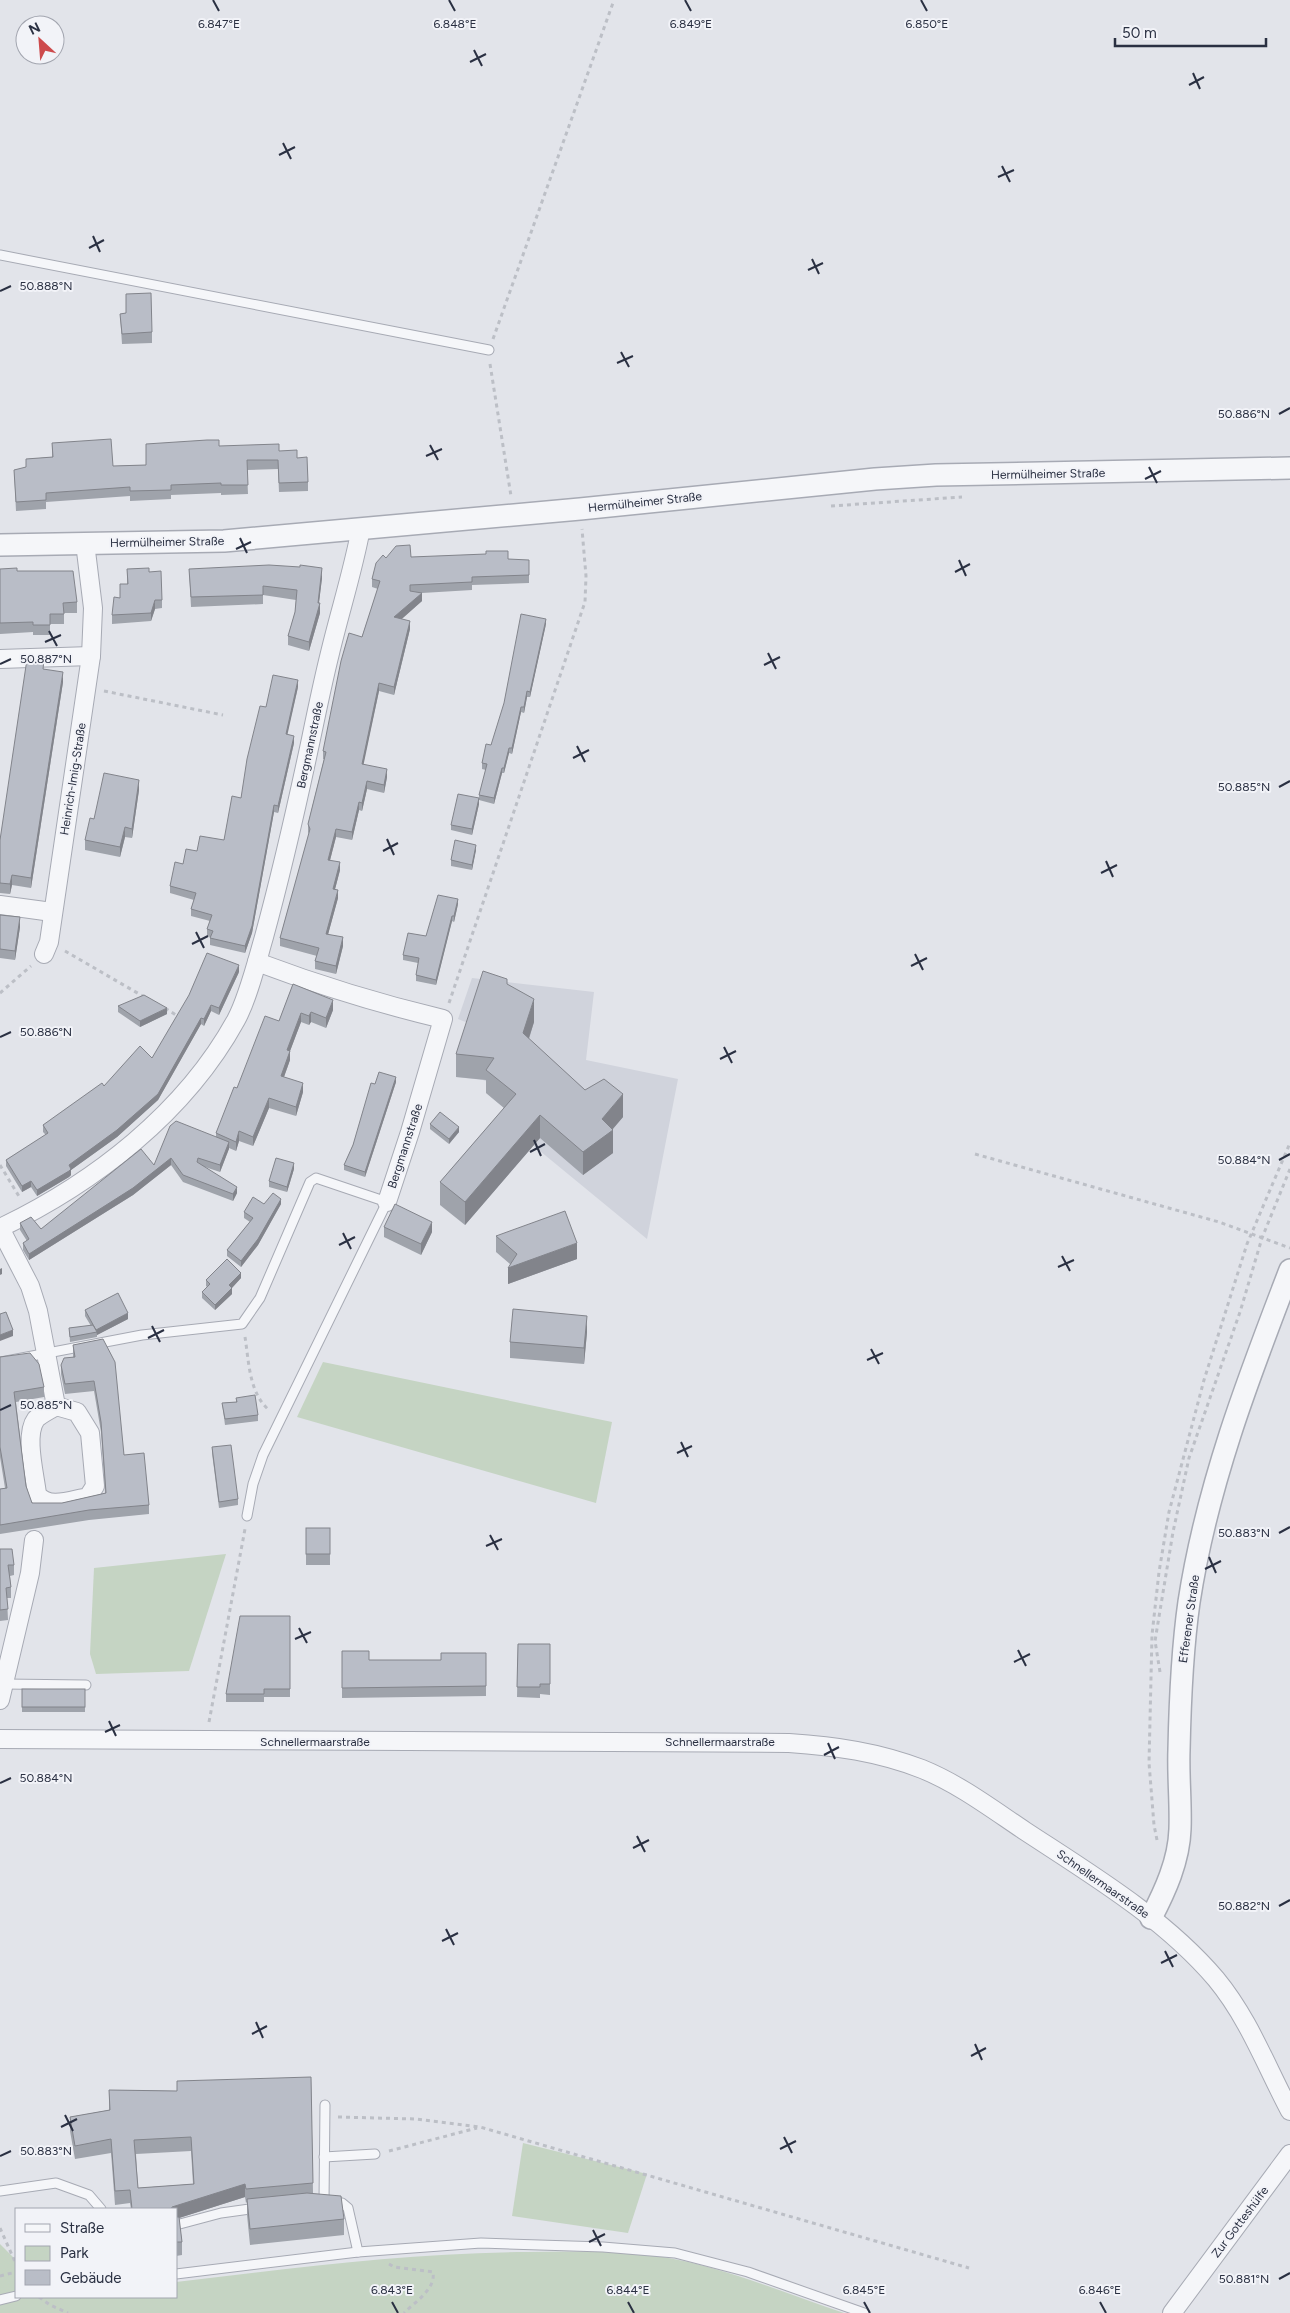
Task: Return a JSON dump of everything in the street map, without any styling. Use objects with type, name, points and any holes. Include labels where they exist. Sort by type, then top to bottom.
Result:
[{"type":"street","name":"Hermülheimer Straße","points":[[0,545],[224,541],[514,514],[581,515],[875,479],[1290,468]]},
{"type":"street","name":"Bergmannstraße","points":[[0,1228],[30,1214],[81,1182],[134,1143],[192,1085],[238,1018],[285,862],[329,654],[356,555],[360,528]]},
{"type":"street","name":"Heinrich-Imig-Straße","points":[[46,948],[91,656],[93,608],[84,543]]},
{"type":"street","points":[[0,659],[91,656]]},
{"type":"street","points":[[0,905],[52,912]]},
{"type":"street","points":[[256,962],[318,985],[443,1019]]},
{"type":"street","name":"Bergmannstraße","points":[[387,1202],[410,1132],[443,1019]]},
{"type":"street","points":[[0,1228],[30,1286],[38,1311],[48,1354],[56,1406]]},
{"type":"street","name":"Efferener Straße","points":[[1151,1918],[1163,1896],[1174,1863],[1180,1830],[1178,1769],[1180,1689],[1189,1603],[1206,1511],[1240,1398],[1290,1270]]},
{"type":"street","points":[[56,1406],[77,1412],[85,1422],[90,1433],[95,1486],[88,1497],[49,1504],[37,1494],[30,1441],[32,1428],[37,1418],[56,1406]]},
{"type":"street","points":[[2,1692],[5,1652],[30,1573],[34,1540]]},
{"type":"street","name":"Schnellermaarstraße","points":[[0,1739],[789,1743],[829,1745],[872,1753],[921,1769],[950,1782],[1063,1856],[1185,1944],[1217,1980],[1245,2020],[1290,2111]]},
{"type":"street","name":"Zur Gotteshülfe","points":[[1172,2313],[1290,2154]]},
{"type":"lane","points":[[0,255],[489,350]]},
{"type":"lane","points":[[0,1362],[142,1335],[242,1324],[260,1298],[310,1182],[316,1178],[387,1202],[263,1455],[247,1516]]},
{"type":"lane","points":[[2,1692],[86,1686]]},
{"type":"lane","points":[[325,2105],[324,2157],[320,2201],[342,2203],[348,2208],[358,2252]]},
{"type":"lane","points":[[324,2157],[375,2154]]},
{"type":"lane","points":[[0,2191],[56,2183],[89,2195],[100,2208]]},
{"type":"lane","points":[[178,2224],[221,2213],[262,2207]]},
{"type":"lane","points":[[178,2274],[358,2252],[481,2243],[603,2247],[674,2253],[748,2272],[864,2313]]},
{"type":"lane","points":[[0,2300],[15,2296]]},
{"type":"path","points":[[514,514],[489,350],[614,0]]},
{"type":"path","points":[[822,507],[968,497]]},
{"type":"path","points":[[443,1019],[585,602],[586,576],[581,515]]},
{"type":"path","points":[[86,687],[223,715]]},
{"type":"path","points":[[0,994],[46,948],[148,999]]},
{"type":"path","points":[[156,1004],[181,1018]]},
{"type":"path","points":[[975,1154],[1219,1222],[1290,1248]]},
{"type":"path","points":[[0,1165],[30,1214]]},
{"type":"path","points":[[242,1324],[255,1393],[261,1403],[280,1419]]},
{"type":"path","points":[[206,1741],[247,1516]]},
{"type":"path","points":[[325,2117],[416,2119],[480,2127],[970,2268]]},
{"type":"path","points":[[375,2154],[480,2127]]},
{"type":"path","points":[[0,2228],[15,2262]]},
{"type":"path","points":[[380,2250],[383,2261],[394,2267],[433,2272],[434,2278],[428,2290],[404,2313]]},
{"type":"path","points":[[0,2276],[15,2272]]},
{"type":"path","points":[[40,2298],[50,2305],[68,2313]]},
{"type":"shaded area","points":[[472,978],[594,992],[586,1060],[678,1079],[647,1239],[512,1128],[519,1120],[486,1093],[492,1084],[483,1080],[456,1077],[473,1025],[458,1019]]},
{"type":"green space","points":[[323,1362],[612,1422],[596,1503],[297,1417]]},
{"type":"green space","points":[[226,1554],[189,1671],[96,1674],[90,1654],[94,1568]]},
{"type":"green space","points":[[523,2143],[647,2174],[628,2233],[512,2216]]},
{"type":"green space","points":[[0,2244],[15,2259],[15,2298],[178,2298],[178,2282],[307,2267],[439,2255],[595,2252],[646,2255],[685,2261],[754,2281],[844,2313],[0,2313]]},
{"type":"building","points":[[151,293],[152,332],[122,334],[120,314],[126,313],[126,294]]},
{"type":"building","points":[[111,439],[113,466],[146,465],[146,444],[219,440],[219,446],[279,444],[279,451],[297,450],[297,458],[307,457],[308,482],[279,483],[278,460],[247,460],[248,485],[221,485],[221,483],[171,485],[171,490],[130,491],[130,487],[46,493],[46,500],[16,502],[14,470],[26,467],[26,459],[53,457],[52,443]]},
{"type":"building","points":[[410,545],[411,557],[486,554],[486,551],[508,551],[508,559],[529,560],[529,575],[472,577],[472,582],[410,585],[410,591],[422,593],[394,617],[410,621],[394,687],[379,683],[362,764],[387,769],[384,785],[367,781],[362,803],[359,802],[352,832],[336,829],[328,860],[340,862],[333,889],[338,890],[326,934],[343,937],[336,966],[315,961],[319,948],[280,938],[310,829],[308,824],[326,752],[323,751],[341,661],[349,633],[362,637],[380,581],[372,579],[376,563],[383,555],[386,558],[396,546]]},
{"type":"building","points":[[269,565],[300,567],[300,565],[322,568],[318,603],[320,603],[309,642],[288,636],[295,612],[297,590],[263,586],[263,595],[191,597],[189,569]]},
{"type":"building","points":[[17,568],[17,571],[73,571],[77,602],[63,603],[64,614],[50,614],[50,625],[33,625],[33,622],[0,623],[0,569]]},
{"type":"building","points":[[149,568],[149,572],[161,571],[162,600],[155,600],[151,613],[112,615],[114,597],[120,598],[120,584],[128,584],[127,569]]},
{"type":"building","points":[[521,614],[546,619],[530,692],[527,691],[524,707],[521,707],[512,748],[509,748],[494,798],[479,795],[487,764],[482,763],[486,744],[491,745],[504,703]]},
{"type":"building","points":[[27,659],[44,660],[43,669],[63,672],[31,878],[12,875],[10,884],[0,883],[0,840]]},
{"type":"building","points":[[273,675],[298,680],[286,734],[294,736],[278,806],[274,805],[252,926],[245,946],[210,938],[213,931],[207,929],[212,915],[191,909],[196,893],[170,886],[175,862],[183,864],[186,849],[197,851],[200,836],[224,840],[232,796],[241,798],[247,759],[260,706],[266,707]]},
{"type":"building","points":[[104,773],[139,780],[132,829],[125,827],[120,847],[85,840],[90,818],[94,819]]},
{"type":"building","points":[[458,794],[479,798],[472,829],[451,825]]},
{"type":"building","points":[[455,840],[476,845],[472,865],[451,860]]},
{"type":"building","points":[[438,895],[458,899],[436,980],[416,975],[419,958],[403,955],[408,933],[426,936]]},
{"type":"building","points":[[0,915],[20,917],[15,951],[0,949]]},
{"type":"building","points":[[207,953],[239,965],[219,1008],[211,1005],[204,1019],[201,1018],[158,1094],[117,1130],[69,1165],[71,1169],[69,1171],[37,1190],[31,1181],[22,1186],[6,1160],[48,1133],[43,1125],[102,1083],[104,1086],[140,1046],[152,1058],[189,995]]},
{"type":"building","points":[[483,971],[507,979],[507,984],[534,999],[523,1033],[585,1090],[604,1079],[623,1094],[602,1119],[613,1130],[583,1152],[540,1115],[465,1202],[440,1182],[516,1094],[486,1070],[494,1058],[456,1054]]},
{"type":"building","points":[[293,984],[333,1000],[326,1018],[311,1012],[309,1016],[301,1013],[287,1050],[290,1051],[281,1076],[303,1083],[296,1107],[269,1098],[253,1137],[239,1131],[236,1142],[216,1133],[234,1087],[237,1088],[265,1016],[279,1021]]},
{"type":"building","points":[[144,995],[167,1008],[140,1021],[118,1006]]},
{"type":"building","points":[[379,1072],[396,1077],[365,1172],[344,1165],[353,1145],[371,1083],[375,1084]]},
{"type":"building","points":[[440,1112],[459,1127],[449,1139],[430,1124]]},
{"type":"building","points":[[176,1121],[229,1142],[220,1165],[198,1158],[197,1162],[237,1187],[233,1194],[183,1175],[171,1158],[133,1188],[29,1254],[23,1243],[29,1239],[20,1223],[31,1217],[41,1229],[141,1149],[154,1165],[170,1126]]},
{"type":"building","points":[[276,1158],[294,1163],[287,1187],[269,1181]]},
{"type":"building","points":[[273,1193],[281,1199],[258,1239],[241,1261],[227,1250],[253,1218],[244,1212],[253,1197],[264,1204]]},
{"type":"building","points":[[395,1204],[432,1222],[421,1244],[384,1227]]},
{"type":"building","points":[[565,1211],[577,1243],[508,1268],[517,1254],[496,1236]]},
{"type":"building","points":[[227,1259],[241,1273],[229,1285],[232,1288],[215,1305],[202,1292],[210,1284],[206,1280]]},
{"type":"building","points":[[118,1293],[128,1313],[96,1330],[85,1310]]},
{"type":"building","points":[[513,1309],[587,1316],[584,1348],[510,1342]]},
{"type":"building","points":[[6,1312],[13,1330],[0,1335],[0,1314]]},
{"type":"building","points":[[93,1325],[97,1332],[70,1337],[69,1328]]},
{"type":"building","points":[[103,1339],[115,1362],[124,1455],[144,1453],[149,1505],[89,1510],[0,1525],[0,1489],[7,1488],[0,1447],[0,1357],[30,1353],[39,1364],[44,1387],[14,1392],[26,1486],[32,1503],[62,1503],[106,1493],[101,1422],[94,1381],[65,1384],[61,1365],[64,1358],[75,1357],[73,1345]]},
{"type":"building","points":[[255,1395],[258,1415],[225,1419],[222,1403],[237,1402],[236,1398]]},
{"type":"building","points":[[231,1445],[238,1499],[219,1502],[212,1447]]},
{"type":"building","points":[[306,1528],[330,1528],[330,1554],[306,1554]]},
{"type":"building","points":[[0,1549],[12,1549],[14,1565],[8,1565],[11,1587],[6,1588],[8,1609],[0,1610]]},
{"type":"building","points":[[240,1616],[290,1616],[290,1689],[264,1689],[264,1694],[226,1694]]},
{"type":"building","points":[[518,1644],[550,1644],[550,1684],[540,1684],[540,1687],[517,1687]]},
{"type":"building","points":[[342,1651],[369,1651],[369,1660],[441,1660],[441,1653],[486,1653],[486,1686],[342,1688]]},
{"type":"building","points":[[22,1689],[85,1689],[85,1707],[22,1707]]},
{"type":"building","points":[[311,2077],[313,2183],[246,2189],[245,2184],[172,2208],[132,2208],[130,2190],[115,2191],[111,2139],[75,2146],[70,2117],[110,2110],[109,2090],[177,2091],[177,2081]],"holes":[[[191,2137],[194,2184],[138,2188],[134,2140]]]},
{"type":"building","points":[[307,2193],[341,2196],[344,2219],[250,2229],[247,2199]]},
{"type":"building","points":[[178,2217],[179,2217],[182,2242],[178,2242]]}]
